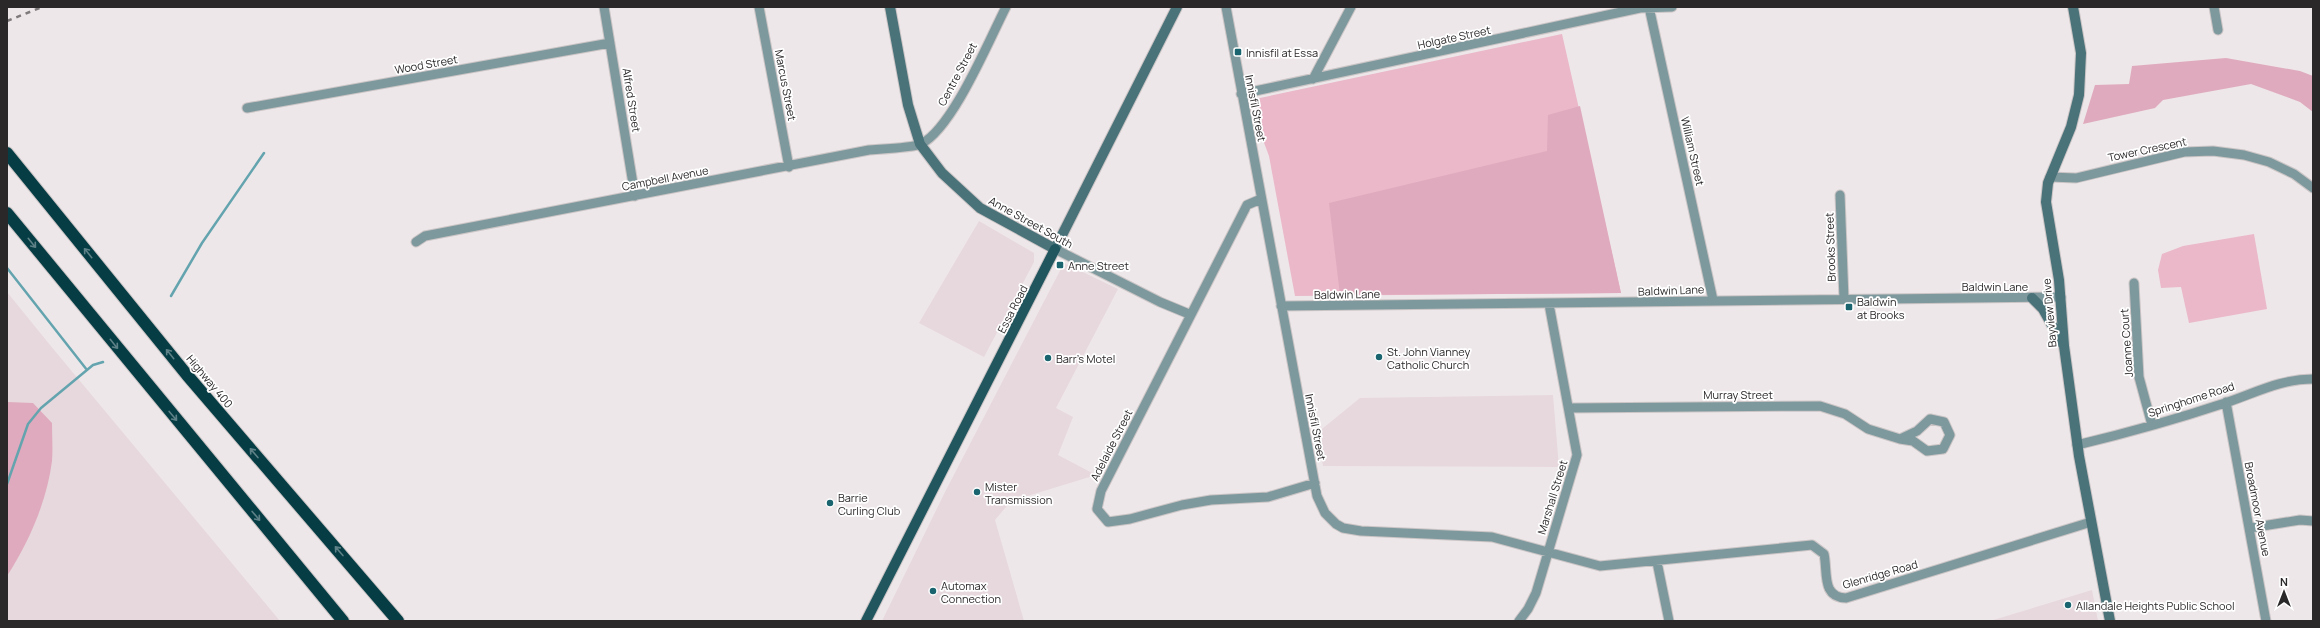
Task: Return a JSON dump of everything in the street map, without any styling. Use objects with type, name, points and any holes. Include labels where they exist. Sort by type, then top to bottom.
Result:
[{"type":"highway","name":"Highway 400","points":[[7,153],[187,374],[398,621]]},
{"type":"highway","points":[[7,213],[343,621]]},
{"type":"highway","points":[[365,581],[406,621]]},
{"type":"main road","name":"Essa Road","points":[[866,621],[1055,249]]},
{"type":"street","name":"Alfred Street","points":[[604,7],[635,196]]},
{"type":"street","name":"Marcus Street","points":[[759,7],[789,167]]},
{"type":"street","name":"Anne Street South","points":[[890,7],[907,97],[920,144],[942,173],[980,208],[1055,249],[1160,302],[1189,314]]},
{"type":"street","name":"Centre Street","points":[[920,144],[938,129],[956,105],[1006,7]]},
{"type":"street","name":"Essa Road","points":[[1055,249],[1177,7]]},
{"type":"street","name":"Innisfil Street","points":[[1226,7],[1317,496],[1325,514],[1343,528],[1361,531],[1492,536],[1600,566],[1657,562]]},
{"type":"street","points":[[1313,79],[1351,7]]},
{"type":"street","name":"Holgate Street","points":[[1241,94],[1649,8],[1672,7]]},
{"type":"street","name":"Bayview Drive","points":[[2073,7],[2081,52],[2082,75],[2079,95],[2070,127],[2050,176],[2046,202],[2061,297],[2064,346],[2077,445],[2110,621]]},
{"type":"street","points":[[2214,7],[2218,30]]},
{"type":"street","name":"William Street","points":[[1649,8],[1713,300]]},
{"type":"street","name":"Wood Street","points":[[247,108],[610,43]]},
{"type":"street","name":"Campbell Avenue","points":[[416,242],[426,236],[789,167],[869,150],[920,144]]},
{"type":"street","name":"Tower Crescent","points":[[2050,176],[2076,178],[2184,152],[2214,151],[2244,155],[2269,162],[2294,174],[2313,188]]},
{"type":"street","name":"Brooks Street","points":[[1840,195],[1844,299]]},
{"type":"street","name":"Adelaide Street","points":[[1261,199],[1247,205],[1189,314],[1181,336],[1101,491],[1096,509],[1108,522],[1130,519],[1182,505],[1211,500],[1268,497],[1315,483]]},
{"type":"street","name":"Joanne Court","points":[[2134,283],[2139,377],[2152,425]]},
{"type":"street","name":"Baldwin Lane","points":[[1281,306],[1673,303],[1713,300],[2061,297]]},
{"type":"street","points":[[2032,298],[2043,309],[2064,346]]},
{"type":"street","name":"Marshall Street","points":[[1519,621],[1533,601],[1577,455],[1549,304]]},
{"type":"street","name":"Springhome Road","points":[[2077,445],[2152,425],[2226,402],[2256,390],[2294,379],[2313,379]]},
{"type":"street","name":"Broadmoor Avenue","points":[[2226,402],[2266,621]]},
{"type":"street","name":"Murray Street","points":[[1569,408],[1820,406],[1845,414],[1868,429],[1900,439],[1913,441],[1927,451],[1943,449],[1950,435],[1944,422],[1930,419],[1917,431],[1900,439]]},
{"type":"street","points":[[2250,528],[2300,520],[2313,521]]},
{"type":"street","name":"Glenridge Road","points":[[1657,562],[1812,546],[1824,554],[1826,582],[1830,592],[1838,597],[1846,598],[2092,522]]},
{"type":"street","points":[[1657,562],[1669,621]]},
{"type":"shaded area","points":[[1562,34],[1621,293],[1295,296],[1269,156],[1260,132],[1255,99]]},
{"type":"shaded area","points":[[2226,58],[2300,71],[2313,76],[2313,112],[2300,102],[2251,84],[2163,100],[2155,108],[2083,124],[2095,85],[2129,84],[2132,66]]},
{"type":"shaded area","points":[[1580,106],[1621,293],[1340,295],[1329,203],[1547,151],[1548,115]]},
{"type":"shaded area","points":[[979,221],[1034,253],[1034,262],[984,357],[919,323]]},
{"type":"shaded area","points":[[2254,234],[2267,309],[2189,323],[2181,287],[2161,288],[2158,270],[2162,254],[2183,246]]},
{"type":"shaded area","points":[[1064,263],[1118,289],[1056,408],[1073,417],[1058,455],[1096,475],[1011,501],[995,520],[1024,621],[882,621],[945,492]]},
{"type":"shaded area","points":[[7,292],[50,345],[280,621],[7,621]]},
{"type":"shaded area","points":[[1553,395],[1559,467],[1323,466],[1317,433],[1360,398]]},
{"type":"shaded area","points":[[7,402],[33,403],[52,423],[52,461],[46,491],[36,521],[23,549],[7,576]]},
{"type":"shaded area","name":"Allandale Heights Public School","points":[[2092,590],[2098,621],[1990,621]]},
{"type":"waterway","points":[[171,296],[202,243],[264,153]]},
{"type":"waterway","points":[[7,268],[87,370]]},
{"type":"waterway","points":[[7,484],[28,424],[41,408],[93,365],[103,362]]},
{"type":"railway","points":[[7,21],[42,7]]},
{"type":"place","name":"Innisfil at Essa","points":[[1238,52]]},
{"type":"place","name":"Anne Street","points":[[1060,265]]},
{"type":"place","name":"Baldwin at Brooks","points":[[1849,307]]},
{"type":"place","name":"St. John Vianney Catholic Church","points":[[1379,357]]},
{"type":"place","name":"Barr's Motel","points":[[1048,358]]},
{"type":"place","name":"Mister Transmission","points":[[977,492]]},
{"type":"place","name":"Barrie Curling Club","points":[[830,503]]},
{"type":"place","name":"Automax Connection","points":[[933,591]]},
{"type":"place","name":"Allandale Heights Public School","points":[[2068,605]]}]
